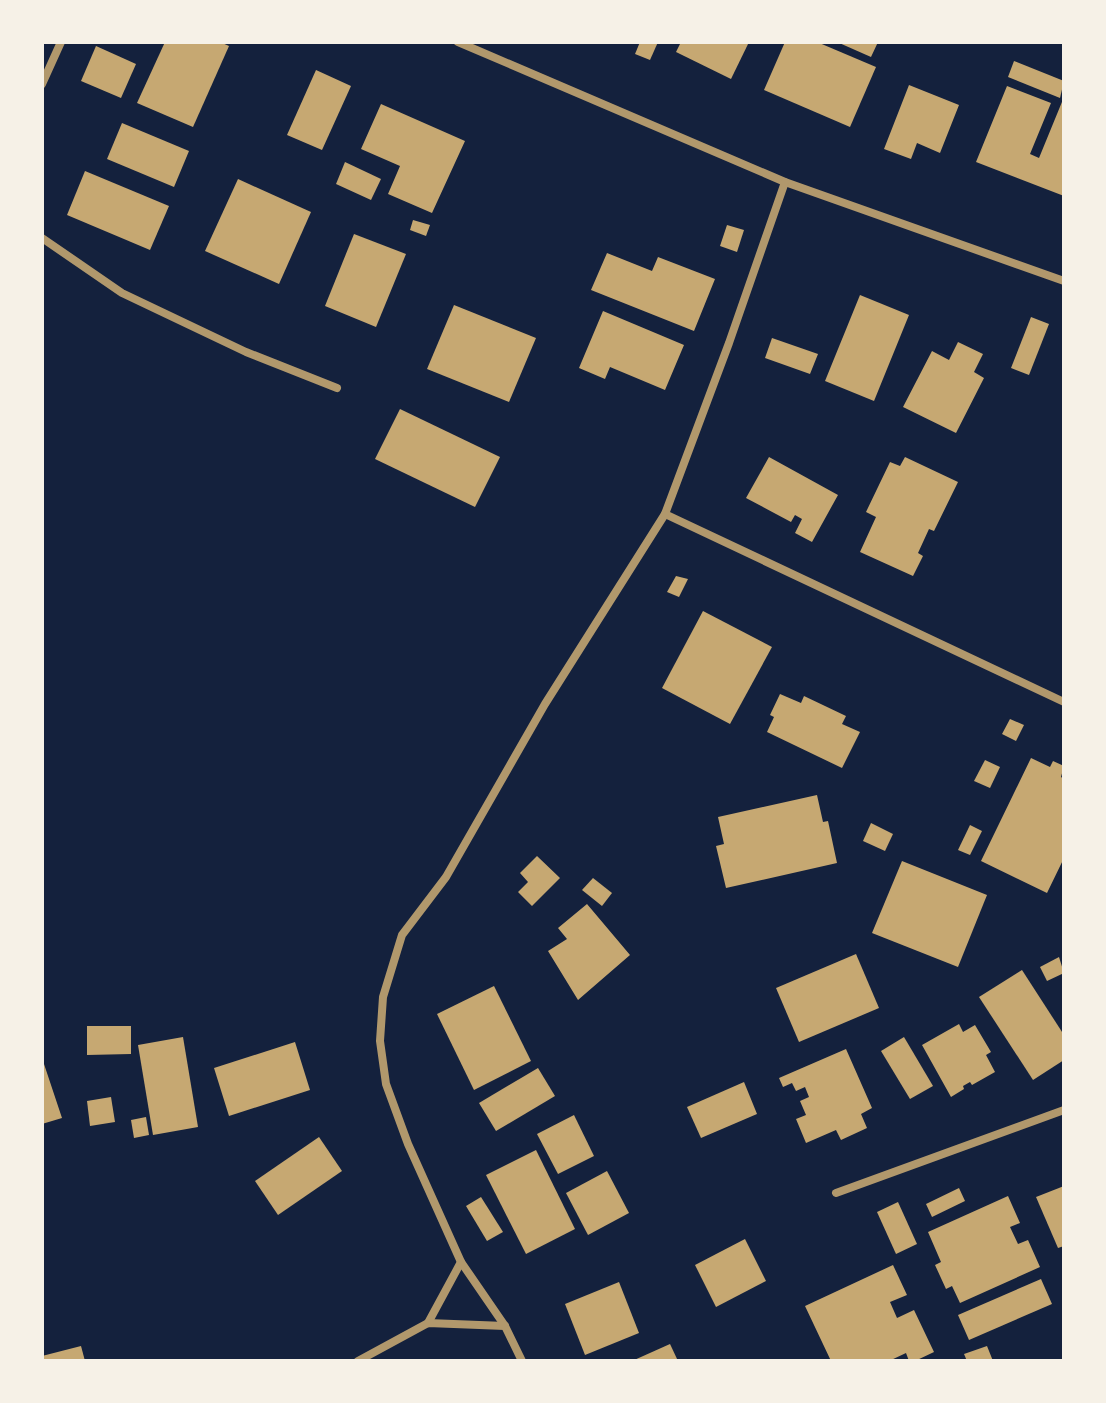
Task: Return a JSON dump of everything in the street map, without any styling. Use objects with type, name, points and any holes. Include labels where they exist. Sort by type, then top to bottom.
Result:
[{"type":"street","points":[[42,84],[61,42]]},
{"type":"street","points":[[458,42],[470,44],[578,96],[785,182],[1064,281]]},
{"type":"street","points":[[522,1361],[505,1326],[461,1262],[408,1144],[386,1084],[380,1041],[383,997],[402,935],[446,877],[545,704],[665,514],[785,182]]},
{"type":"street","points":[[42,238],[122,293],[246,352],[337,388]]},
{"type":"street","points":[[665,514],[1064,702]]},
{"type":"street","points":[[836,1193],[1064,1110]]},
{"type":"street","points":[[428,1323],[461,1262]]},
{"type":"street","points":[[358,1361],[428,1323],[505,1326]]},
{"type":"building","points":[[165,42],[220,42],[229,46],[193,127],[137,103]]},
{"type":"building","points":[[640,42],[658,42],[650,60],[635,54]]},
{"type":"building","points":[[681,42],[749,42],[731,79],[676,52]]},
{"type":"building","points":[[785,42],[817,42],[876,67],[850,127],[764,90]]},
{"type":"building","points":[[837,42],[878,42],[871,57]]},
{"type":"building","points":[[96,46],[136,64],[121,98],[81,81]]},
{"type":"building","points":[[1014,61],[1064,81],[1060,98],[1008,77]]},
{"type":"building","points":[[316,70],[351,86],[322,150],[287,135]]},
{"type":"building","points":[[909,85],[959,105],[940,153],[917,143],[911,159],[884,149]]},
{"type":"building","points":[[1007,86],[1051,103],[1030,154],[1039,158],[1064,97],[1064,196],[976,162]]},
{"type":"building","points":[[381,104],[465,141],[432,213],[388,194],[400,166],[361,149]]},
{"type":"building","points":[[122,123],[189,151],[174,187],[107,159]]},
{"type":"building","points":[[345,162],[381,179],[371,200],[336,184]]},
{"type":"building","points":[[85,171],[169,206],[150,250],[67,215]]},
{"type":"building","points":[[238,179],[311,212],[279,284],[205,251]]},
{"type":"building","points":[[413,220],[430,225],[426,236],[410,230]]},
{"type":"building","points":[[727,225],[744,230],[737,252],[720,246]]},
{"type":"building","points":[[354,234],[406,254],[376,327],[325,306]]},
{"type":"building","points":[[607,253],[652,271],[658,257],[715,279],[694,331],[591,290]]},
{"type":"building","points":[[860,295],[909,315],[874,401],[825,381]]},
{"type":"building","points":[[454,305],[536,338],[509,402],[427,369]]},
{"type":"building","points":[[603,311],[684,345],[665,390],[610,367],[605,379],[579,368]]},
{"type":"building","points":[[1031,317],[1049,324],[1029,375],[1011,368]]},
{"type":"building","points":[[772,338],[818,354],[810,374],[765,358]]},
{"type":"building","points":[[958,342],[983,354],[974,372],[984,378],[956,433],[903,407],[932,351],[949,360]]},
{"type":"building","points":[[400,409],[500,457],[475,507],[375,459]]},
{"type":"building","points":[[769,457],[838,495],[812,542],[795,533],[802,519],[795,515],[791,522],[746,498]]},
{"type":"building","points":[[905,457],[958,482],[934,531],[929,529],[918,553],[923,556],[913,576],[860,552],[876,517],[866,512],[890,462],[900,466]]},
{"type":"building","points":[[676,576],[688,579],[679,597],[667,592]]},
{"type":"building","points":[[703,611],[772,647],[730,724],[662,688]]},
{"type":"building","points":[[780,694],[801,703],[804,696],[846,716],[842,724],[860,732],[842,768],[767,732],[774,717],[770,715]]},
{"type":"building","points":[[1010,719],[1024,725],[1016,741],[1002,734]]},
{"type":"building","points":[[1031,758],[1050,767],[1053,761],[1064,766],[1061,777],[1064,779],[1064,858],[1047,893],[981,861]]},
{"type":"building","points":[[985,760],[1000,767],[990,788],[974,781]]},
{"type":"building","points":[[817,795],[823,822],[828,821],[837,863],[726,888],[716,846],[724,844],[718,817]]},
{"type":"building","points":[[871,823],[893,834],[885,851],[863,841]]},
{"type":"building","points":[[970,825],[982,831],[970,855],[958,850]]},
{"type":"building","points":[[537,856],[560,878],[532,906],[518,892],[528,882],[520,873]]},
{"type":"building","points":[[902,861],[987,895],[958,967],[872,933]]},
{"type":"building","points":[[593,878],[612,893],[602,906],[582,890]]},
{"type":"building","points":[[587,904],[630,955],[578,1000],[548,951],[567,939],[558,928]]},
{"type":"building","points":[[856,954],[879,1008],[799,1042],[776,988]]},
{"type":"building","points":[[1059,957],[1064,973],[1047,981],[1040,967]]},
{"type":"building","points":[[1022,970],[1064,1035],[1064,1060],[1033,1080],[979,997]]},
{"type":"building","points":[[494,986],[531,1061],[474,1090],[437,1014]]},
{"type":"building","points":[[959,1024],[963,1032],[975,1025],[991,1052],[986,1055],[995,1072],[972,1085],[970,1082],[951,1097],[922,1045]]},
{"type":"building","points":[[87,1026],[131,1026],[131,1054],[87,1055]]},
{"type":"building","points":[[183,1037],[198,1127],[153,1135],[138,1045]]},
{"type":"building","points":[[904,1037],[933,1086],[910,1099],[881,1051]]},
{"type":"building","points":[[295,1042],[310,1090],[229,1116],[214,1068]]},
{"type":"building","points":[[846,1049],[872,1108],[861,1114],[867,1128],[841,1140],[836,1130],[806,1143],[796,1119],[806,1115],[800,1101],[809,1097],[805,1087],[796,1091],[792,1083],[783,1087],[779,1078]]},
{"type":"building","points":[[42,1058],[62,1118],[42,1124]]},
{"type":"building","points":[[538,1068],[555,1096],[496,1131],[479,1103]]},
{"type":"building","points":[[744,1082],[757,1114],[701,1138],[687,1107]]},
{"type":"building","points":[[111,1097],[115,1122],[90,1126],[87,1101]]},
{"type":"building","points":[[574,1115],[594,1156],[558,1174],[537,1134]]},
{"type":"building","points":[[146,1117],[149,1135],[134,1138],[131,1120]]},
{"type":"building","points":[[319,1137],[342,1171],[278,1215],[255,1181]]},
{"type":"building","points":[[536,1150],[575,1229],[526,1254],[486,1175]]},
{"type":"building","points":[[607,1171],[629,1213],[588,1235],[566,1193]]},
{"type":"building","points":[[1064,1186],[1064,1246],[1058,1248],[1036,1197]]},
{"type":"building","points":[[959,1188],[965,1201],[932,1217],[926,1204]]},
{"type":"building","points":[[1008,1196],[1020,1223],[1010,1227],[1018,1244],[1028,1240],[1040,1267],[960,1303],[952,1286],[946,1289],[935,1265],[941,1262],[928,1232]]},
{"type":"building","points":[[481,1197],[503,1232],[487,1241],[466,1206]]},
{"type":"building","points":[[898,1202],[917,1244],[896,1254],[877,1212]]},
{"type":"building","points":[[745,1239],[766,1281],[716,1307],[695,1265]]},
{"type":"building","points":[[893,1265],[907,1295],[890,1302],[897,1318],[914,1310],[934,1352],[915,1361],[909,1361],[906,1353],[889,1361],[831,1361],[805,1306]]},
{"type":"building","points":[[1041,1279],[1052,1304],[969,1340],[958,1315]]},
{"type":"building","points":[[619,1282],[639,1333],[585,1355],[565,1304]]},
{"type":"building","points":[[670,1344],[678,1361],[632,1361]]},
{"type":"building","points":[[81,1346],[85,1361],[42,1361],[42,1356]]},
{"type":"building","points":[[987,1346],[993,1361],[967,1361],[964,1354]]}]
